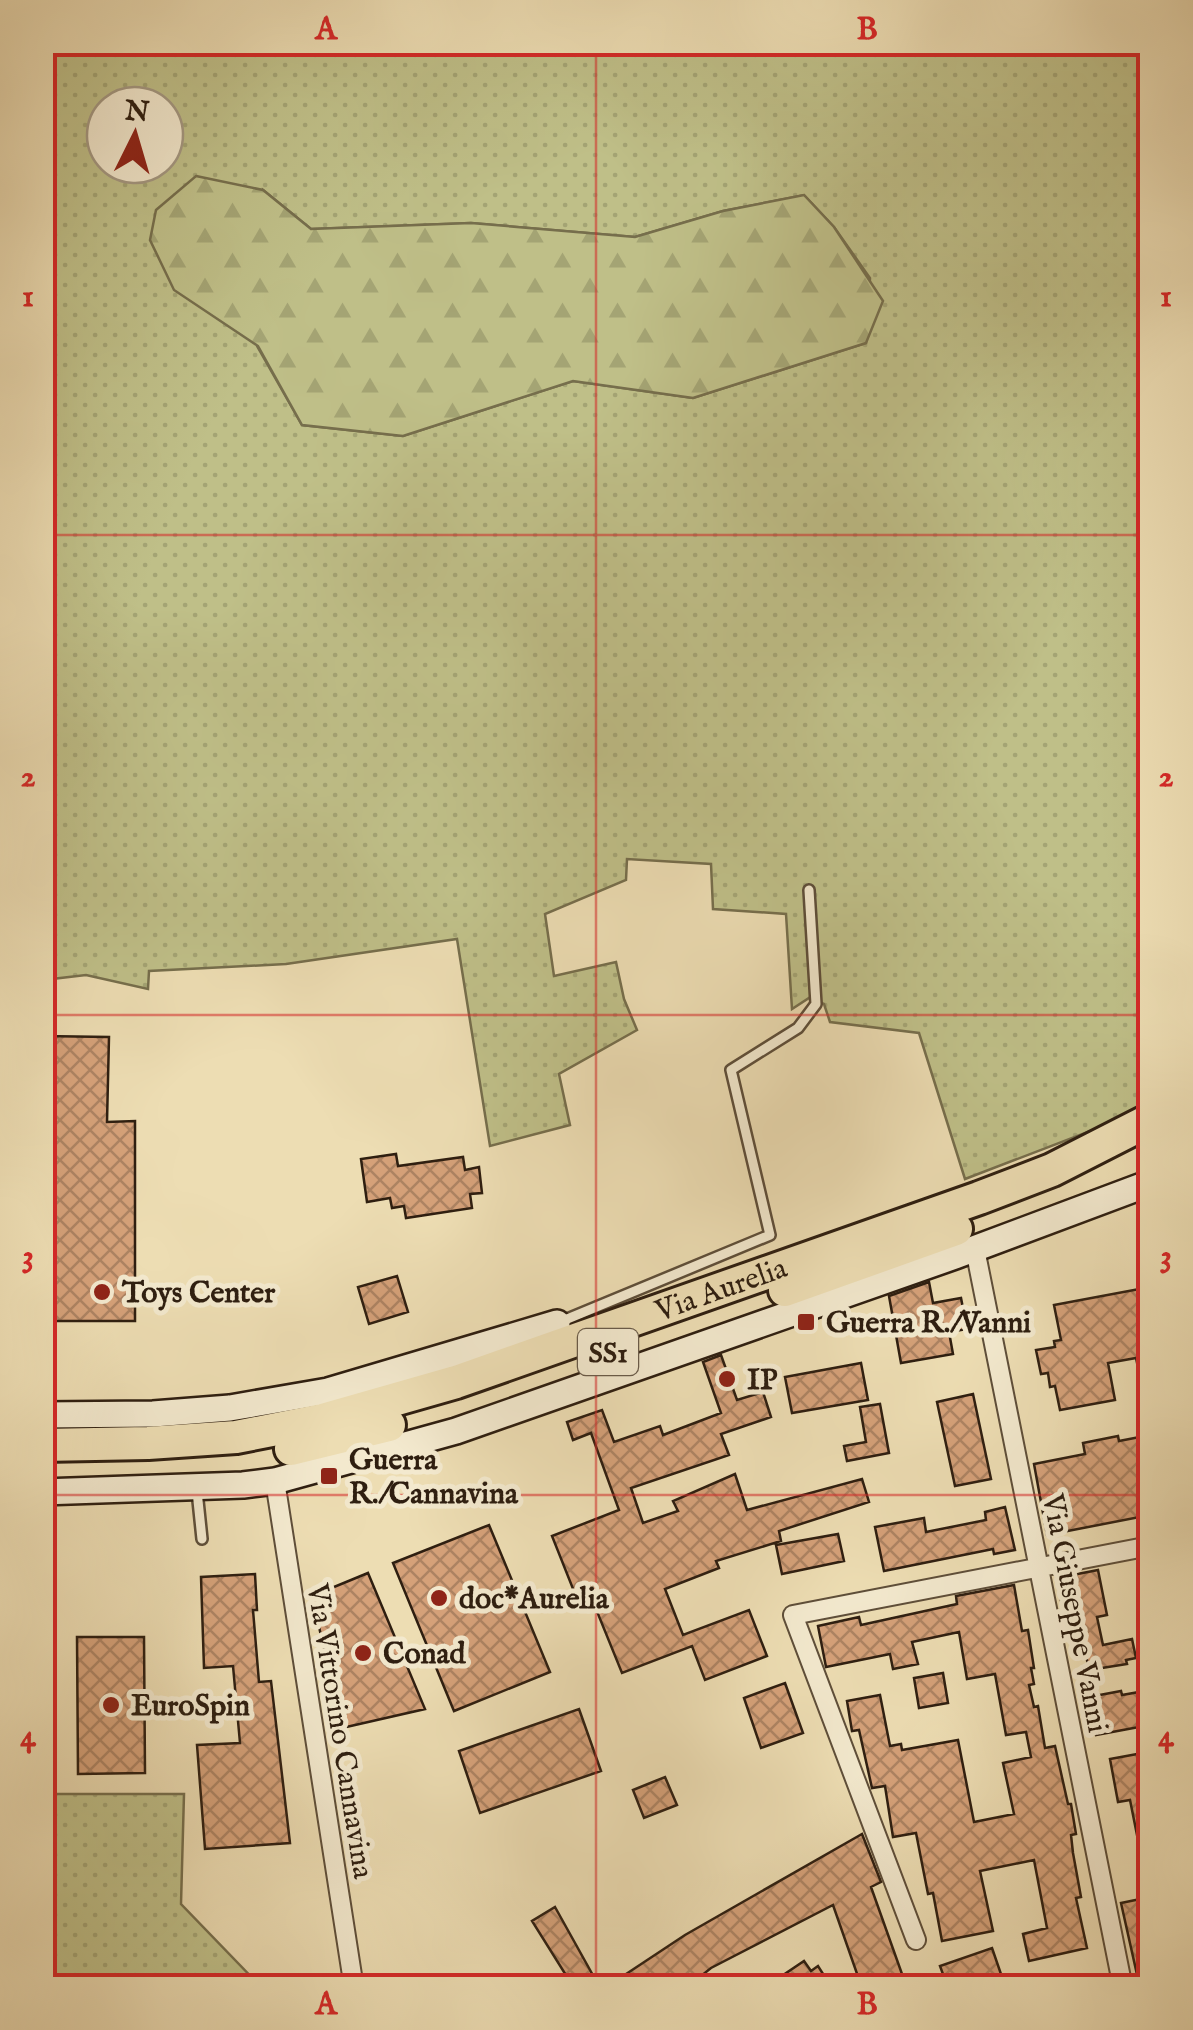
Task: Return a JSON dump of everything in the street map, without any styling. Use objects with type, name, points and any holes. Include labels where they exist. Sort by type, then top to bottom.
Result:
[{"type":"highway","name":"Via Aurelia","points":[[42,1445],[236,1437],[323,1420],[456,1382],[1052,1170],[1150,1120]]},
{"type":"highway","name":"Via Aurelia","points":[[42,1467],[155,1465],[241,1458],[336,1440],[464,1403],[1053,1193],[1150,1145]]},
{"type":"highway","points":[[558,1324],[682,1292],[726,1286]]},
{"type":"street","name":"Via Aurelia","points":[[42,1492],[276,1482],[456,1431],[1150,1183]]},
{"type":"street","name":"Via Giuseppe Vanni","points":[[975,1248],[1117,1986]]},
{"type":"street","points":[[42,1415],[153,1414],[230,1408],[328,1392],[558,1324]]},
{"type":"street","name":"Via Vittorino Cannavina","points":[[276,1482],[354,1988]]},
{"type":"street","points":[[916,1940],[793,1615],[1150,1546]]},
{"type":"lane","points":[[558,1324],[770,1234],[730,1070],[798,1028],[816,1004],[808,890]]},
{"type":"lane","points":[[197,1488],[202,1539]]},
{"type":"path","points":[[42,202],[54,209]]},
{"type":"green space","points":[[42,43],[1150,43],[1150,1100],[1106,1125],[965,1179],[919,1033],[830,1022],[824,1004],[809,998],[792,1009],[786,914],[713,909],[711,864],[627,859],[626,880],[545,914],[554,976],[616,962],[624,999],[637,1030],[559,1074],[570,1125],[490,1146],[457,939],[286,964],[149,971],[148,989],[86,975],[43,980]],"holes":[[[263,190],[311,229],[471,223],[635,237],[723,211],[804,195],[834,227],[870,278],[866,343],[693,398],[573,381],[403,436],[302,425],[257,346]]]},
{"type":"green space","points":[[196,176],[263,190],[311,229],[471,223],[635,237],[723,211],[804,195],[834,227],[883,301],[866,343],[693,398],[573,381],[403,436],[302,425],[258,346],[174,290],[150,240],[156,210]]},
{"type":"green space","points":[[43,1794],[184,1794],[181,1904],[261,1987],[43,1987]]},
{"type":"building","points":[[42,1036],[109,1037],[107,1122],[135,1121],[135,1321],[42,1321]]},
{"type":"building","points":[[396,1154],[398,1166],[463,1157],[465,1170],[479,1167],[482,1193],[470,1194],[472,1208],[406,1218],[404,1206],[392,1208],[390,1198],[367,1202],[361,1159]]},
{"type":"building","points":[[397,1276],[408,1312],[369,1324],[358,1287]]},
{"type":"building","points":[[929,1282],[933,1303],[961,1298],[967,1329],[949,1332],[953,1354],[901,1363],[889,1296]]},
{"type":"building","points":[[1150,1287],[1150,1396],[1144,1396],[1136,1358],[1108,1363],[1115,1400],[1060,1410],[1055,1386],[1050,1387],[1048,1373],[1041,1374],[1036,1350],[1055,1347],[1054,1341],[1061,1340],[1054,1305]]},
{"type":"building","points":[[721,1355],[737,1400],[763,1392],[771,1417],[721,1434],[729,1455],[631,1488],[643,1523],[678,1511],[673,1501],[735,1474],[747,1510],[862,1479],[869,1502],[779,1531],[781,1541],[716,1561],[719,1568],[665,1589],[683,1635],[749,1610],[767,1656],[705,1680],[692,1646],[622,1673],[594,1604],[581,1609],[552,1536],[619,1510],[591,1433],[573,1440],[567,1422],[602,1410],[614,1442],[660,1426],[663,1435],[721,1413],[703,1362]]},
{"type":"building","points":[[861,1363],[868,1400],[792,1413],[785,1377]]},
{"type":"building","points":[[973,1394],[991,1479],[955,1486],[937,1402]]},
{"type":"building","points":[[880,1404],[889,1453],[847,1461],[844,1446],[866,1442],[860,1407]]},
{"type":"building","points":[[1150,1435],[1150,1515],[1047,1535],[1034,1464],[1085,1454],[1083,1443]]},
{"type":"building","points":[[1005,1507],[1015,1550],[994,1554],[993,1549],[884,1571],[875,1527],[924,1518],[926,1532],[986,1520],[985,1512]]},
{"type":"building","points":[[489,1525],[550,1672],[454,1711],[393,1563]]},
{"type":"building","points":[[838,1534],[844,1561],[782,1574],[776,1545]]},
{"type":"building","points":[[1098,1570],[1107,1615],[1097,1617],[1103,1645],[1132,1639],[1136,1658],[1126,1660],[1127,1664],[1089,1670],[1079,1621],[1065,1623],[1057,1578]]},
{"type":"building","name":"Conad","points":[[368,1573],[425,1709],[342,1728],[312,1596]]},
{"type":"building","points":[[255,1574],[257,1610],[253,1610],[259,1682],[271,1681],[290,1843],[205,1849],[197,1745],[240,1743],[233,1666],[204,1668],[201,1577]]},
{"type":"building","points":[[1014,1585],[1022,1631],[1028,1630],[1034,1668],[1034,1684],[1029,1685],[1034,1707],[1038,1706],[1045,1748],[1055,1746],[1071,1804],[1076,1834],[1071,1835],[1081,1897],[1076,1898],[1087,1948],[1029,1961],[1023,1934],[1047,1928],[1034,1860],[980,1871],[993,1931],[942,1941],[916,1833],[893,1837],[885,1786],[872,1788],[859,1730],[852,1731],[847,1701],[880,1695],[890,1746],[901,1744],[902,1750],[958,1740],[974,1822],[1014,1814],[1003,1763],[1031,1757],[1026,1732],[1006,1735],[995,1674],[967,1679],[959,1632],[912,1642],[918,1664],[893,1669],[890,1654],[826,1667],[818,1626],[859,1617],[861,1625],[957,1604],[956,1596]]},
{"type":"building","name":"EuroSpin","points":[[77,1637],[144,1637],[145,1773],[78,1774]]},
{"type":"building","points":[[943,1673],[948,1703],[919,1708],[914,1678]]},
{"type":"building","points":[[785,1683],[803,1733],[761,1748],[744,1698]]},
{"type":"building","points":[[1150,1690],[1150,1725],[1096,1735],[1089,1697]]},
{"type":"building","points":[[579,1709],[601,1771],[480,1813],[459,1751]]},
{"type":"building","points":[[1148,1752],[1150,1869],[1144,1870],[1130,1800],[1118,1802],[1110,1759]]},
{"type":"building","points":[[665,1777],[677,1805],[644,1818],[633,1790]]},
{"type":"building","points":[[862,1834],[881,1882],[871,1887],[907,1988],[862,1988],[833,1905],[711,1968],[686,1988],[605,1988],[685,1935]]},
{"type":"building","points":[[1150,1897],[1150,1988],[1140,1988],[1121,1903]]},
{"type":"building","points":[[555,1907],[600,1988],[574,1988],[532,1921]]},
{"type":"building","points":[[992,1948],[1002,1977],[974,1988],[948,1988],[940,1966]]},
{"type":"building","points":[[804,1961],[811,1971],[818,1966],[832,1988],[764,1988]]},
{"type":"place","name":"Toys Center","points":[[102,1292]]},
{"type":"place","name":"Guerra R./Vanni","points":[[806,1322]]},
{"type":"place","name":"IP","points":[[727,1379]]},
{"type":"place","name":"Guerra R./Cannavina","points":[[329,1476]]},
{"type":"place","name":"doc*Aurelia","points":[[439,1598]]},
{"type":"place","name":"Conad","points":[[363,1653]]},
{"type":"place","name":"EuroSpin","points":[[111,1705]]}]
